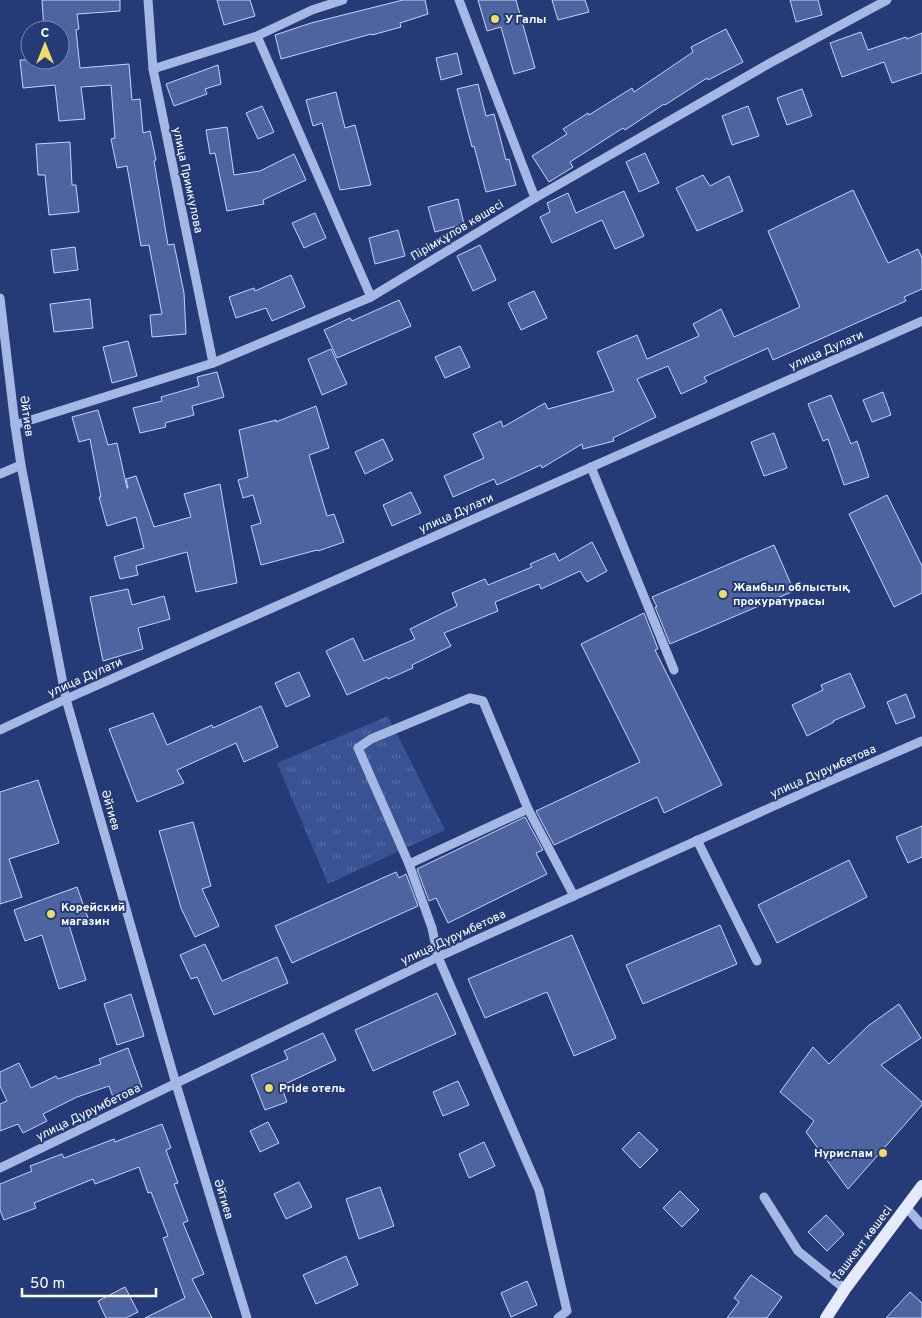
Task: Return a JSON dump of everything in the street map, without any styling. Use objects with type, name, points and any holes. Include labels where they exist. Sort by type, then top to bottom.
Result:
[{"type":"main road","name":"Ташкент көшесі","points":[[826,1318],[845,1289],[922,1186]]},
{"type":"street","name":"улица Примкулова","points":[[148,0],[153,69],[213,363]]},
{"type":"street","points":[[153,69],[257,36],[312,10],[343,0]]},
{"type":"street","points":[[460,0],[535,198]]},
{"type":"street","name":"Пірімқұлов көшесі","points":[[15,425],[213,363],[371,297],[535,198],[770,63],[887,0]]},
{"type":"street","points":[[257,36],[371,297]]},
{"type":"street","name":"Әйтиев","points":[[0,298],[21,465],[66,699],[176,1084],[247,1318]]},
{"type":"street","name":"улица Дулати","points":[[0,730],[66,699],[922,321]]},
{"type":"street","points":[[0,474],[21,465]]},
{"type":"street","points":[[591,467],[674,670]]},
{"type":"street","points":[[558,1318],[567,1311],[539,1190],[438,957],[432,928],[409,864],[358,748],[371,738],[470,698],[483,700],[528,809],[574,896]]},
{"type":"street","name":"улица Дурумбетова","points":[[0,1168],[438,957],[922,741]]},
{"type":"street","points":[[409,864],[528,809]]},
{"type":"street","points":[[697,840],[757,961]]},
{"type":"street","points":[[764,1197],[798,1251],[845,1289]]},
{"type":"street","points":[[906,1207],[922,1225]]},
{"type":"green space","points":[[388,716],[445,830],[328,884],[277,763]]},
{"type":"building","points":[[42,0],[120,0],[120,11],[77,14],[79,29],[76,30],[80,68],[129,64],[132,100],[140,99],[143,133],[150,131],[168,245],[174,244],[184,293],[186,334],[152,337],[150,315],[162,314],[149,245],[141,246],[127,166],[117,168],[111,139],[115,138],[111,85],[81,87],[85,119],[59,121],[55,85],[23,88],[21,70],[70,70],[70,20],[43,20]]},
{"type":"building","points":[[217,0],[250,0],[255,16],[224,25]]},
{"type":"building","points":[[403,0],[425,0],[428,14],[400,23],[401,27],[281,59],[275,35],[311,23]]},
{"type":"building","points":[[478,0],[516,0],[535,68],[514,74],[501,27],[487,31]]},
{"type":"building","points":[[552,0],[585,0],[589,12],[558,20]]},
{"type":"building","points":[[790,0],[818,0],[822,15],[796,22]]},
{"type":"building","points":[[726,29],[743,62],[708,80],[707,78],[625,130],[623,128],[570,162],[573,167],[549,182],[532,156],[567,134],[563,129],[632,88],[634,92],[693,52],[691,47]]},
{"type":"building","points":[[861,32],[868,50],[922,33],[922,73],[892,83],[884,62],[842,77],[830,43]]},
{"type":"building","points":[[457,53],[462,74],[441,80],[436,58]]},
{"type":"building","points":[[218,65],[221,84],[205,89],[207,94],[174,106],[166,84]]},
{"type":"building","points":[[478,84],[486,116],[494,114],[506,160],[509,159],[516,185],[486,192],[457,89]]},
{"type":"building","points":[[802,89],[812,116],[787,125],[777,98]]},
{"type":"building","points":[[336,92],[345,128],[355,125],[371,185],[340,190],[322,123],[313,126],[306,100]]},
{"type":"building","points":[[262,106],[274,132],[258,139],[246,113]]},
{"type":"building","points":[[748,106],[759,136],[732,145],[722,116]]},
{"type":"building","points":[[227,127],[234,175],[260,171],[294,154],[306,180],[263,200],[264,204],[227,211],[215,153],[210,154],[206,130]]},
{"type":"building","points":[[70,142],[72,185],[76,185],[79,212],[49,215],[45,175],[38,175],[36,144]]},
{"type":"building","points":[[645,153],[659,183],[639,192],[626,162]]},
{"type":"building","points":[[703,175],[710,186],[729,176],[743,211],[697,231],[676,188]]},
{"type":"building","points":[[853,190],[888,263],[918,249],[922,258],[922,289],[904,297],[906,301],[773,360],[768,348],[704,377],[707,382],[681,394],[668,366],[637,379],[656,417],[613,438],[614,441],[583,449],[582,444],[542,468],[541,465],[497,485],[494,479],[453,497],[444,476],[484,458],[473,434],[501,421],[503,427],[545,403],[548,409],[614,391],[597,352],[637,335],[647,359],[699,336],[693,324],[721,309],[734,337],[800,307],[768,231]]},
{"type":"building","points":[[624,191],[644,236],[615,249],[602,220],[552,243],[540,217],[550,212],[547,203],[568,193],[576,213]]},
{"type":"building","points":[[458,199],[464,224],[435,232],[428,207]]},
{"type":"building","points":[[315,213],[326,238],[304,248],[292,223]]},
{"type":"building","points":[[398,230],[405,256],[375,264],[369,238]]},
{"type":"building","points":[[480,245],[496,280],[473,291],[457,256]]},
{"type":"building","points":[[75,247],[78,270],[54,273],[51,250]]},
{"type":"building","points":[[291,275],[305,307],[272,321],[266,308],[236,318],[229,297],[254,288],[255,291]]},
{"type":"building","points":[[534,291],[547,318],[521,330],[508,303]]},
{"type":"building","points":[[90,299],[93,328],[54,332],[50,304]]},
{"type":"building","points":[[399,300],[411,326],[337,358],[324,330],[350,318],[352,321]]},
{"type":"building","points":[[128,341],[137,376],[112,383],[103,347]]},
{"type":"building","points":[[460,346],[470,367],[445,378],[435,357]]},
{"type":"building","points":[[331,349],[347,384],[322,395],[308,359]]},
{"type":"building","points":[[217,372],[224,397],[192,406],[194,415],[165,423],[166,427],[140,433],[133,408],[162,401],[161,397],[199,386],[197,377]]},
{"type":"building","points":[[883,392],[891,415],[872,422],[863,400]]},
{"type":"building","points":[[831,395],[851,444],[857,441],[869,477],[844,485],[828,439],[823,441],[808,404]]},
{"type":"building","points":[[316,406],[329,448],[309,455],[327,516],[334,514],[344,542],[318,551],[261,565],[251,526],[261,523],[253,495],[243,498],[238,480],[248,477],[239,430],[276,420],[276,422]]},
{"type":"building","points":[[98,410],[108,445],[117,443],[127,488],[126,479],[136,476],[154,527],[191,517],[184,494],[220,484],[237,583],[196,592],[187,552],[136,566],[138,575],[120,579],[114,557],[144,548],[136,517],[107,526],[99,497],[101,497],[90,439],[79,442],[72,417]]},
{"type":"building","points":[[774,433],[787,468],[764,476],[751,442]]},
{"type":"building","points":[[383,439],[393,460],[365,474],[355,452]]},
{"type":"building","points":[[411,492],[421,513],[392,526],[383,505]]},
{"type":"building","points":[[887,495],[922,566],[922,593],[894,607],[849,514]]},
{"type":"building","points":[[592,542],[607,571],[587,582],[580,571],[541,589],[539,584],[495,602],[498,611],[444,633],[451,646],[412,665],[413,668],[388,679],[387,677],[347,695],[326,651],[353,638],[364,661],[415,639],[410,629],[457,606],[452,593],[485,579],[488,585],[532,567],[530,564],[555,553],[559,561]]},
{"type":"building","name":"Жамбыл облыстық прокуратурасы","points":[[774,545],[794,591],[670,644],[652,597]]},
{"type":"building","points":[[128,589],[132,605],[164,596],[170,619],[138,628],[143,649],[103,661],[90,597]]},
{"type":"building","points":[[644,613],[658,649],[655,650],[722,785],[664,813],[657,797],[554,845],[536,811],[640,762],[581,644]]},
{"type":"building","points":[[299,672],[310,696],[286,707],[275,683]]},
{"type":"building","points":[[850,673],[865,707],[833,721],[807,736],[792,705],[823,690],[821,685]]},
{"type":"building","points":[[906,694],[915,717],[896,724],[887,702]]},
{"type":"building","points":[[261,706],[278,747],[244,762],[236,743],[177,770],[184,783],[137,802],[109,729],[153,713],[167,745],[212,725],[213,728]]},
{"type":"building","points":[[38,780],[59,843],[9,859],[22,897],[0,904],[0,792]]},
{"type":"building","points":[[525,817],[543,850],[536,853],[547,874],[448,923],[436,898],[429,901],[417,869]]},
{"type":"building","points":[[193,822],[211,886],[202,889],[219,926],[195,937],[181,908],[159,831]]},
{"type":"building","points":[[922,826],[922,857],[908,863],[896,837]]},
{"type":"building","points":[[849,860],[867,897],[777,943],[758,905]]},
{"type":"building","points":[[396,872],[399,878],[406,874],[418,906],[292,963],[275,926]]},
{"type":"building","points":[[77,887],[88,918],[69,925],[86,980],[59,989],[42,935],[25,941],[14,910]]},
{"type":"building","points":[[720,925],[737,964],[643,1004],[626,965]]},
{"type":"building","points":[[572,935],[616,1038],[574,1056],[547,992],[485,1018],[468,979]]},
{"type":"building","points":[[205,944],[222,981],[277,957],[288,983],[214,1015],[197,977],[191,979],[180,955]]},
{"type":"building","points":[[437,993],[456,1034],[373,1071],[355,1030]]},
{"type":"building","points":[[131,994],[144,1036],[117,1045],[104,1004]]},
{"type":"building","points":[[899,1004],[921,1038],[881,1065],[922,1102],[922,1105],[848,1189],[806,1132],[814,1121],[780,1092],[813,1047],[829,1064],[868,1026]]},
{"type":"building","points":[[323,1033],[336,1060],[281,1086],[287,1102],[265,1110],[251,1075],[288,1059],[284,1051]]},
{"type":"building","points":[[128,1048],[142,1087],[113,1097],[109,1086],[77,1097],[43,1114],[47,1121],[23,1133],[18,1124],[0,1131],[0,1104],[7,1101],[0,1086],[0,1072],[19,1063],[31,1088],[56,1076],[58,1079],[101,1064],[99,1059]]},
{"type":"building","points":[[458,1081],[469,1105],[443,1116],[433,1092]]},
{"type":"building","points":[[268,1122],[279,1143],[260,1152],[250,1131]]},
{"type":"building","points":[[162,1124],[171,1148],[166,1150],[178,1183],[174,1184],[188,1221],[183,1223],[204,1274],[192,1279],[212,1318],[145,1318],[185,1298],[163,1238],[168,1236],[151,1192],[148,1193],[139,1167],[95,1184],[93,1179],[34,1203],[36,1208],[4,1220],[0,1210],[0,1184],[32,1171],[30,1166],[62,1154],[64,1158],[114,1139],[115,1142]]},
{"type":"building","points":[[639,1132],[658,1150],[640,1168],[622,1149]]},
{"type":"building","points":[[484,1142],[495,1166],[469,1178],[459,1154]]},
{"type":"building","points":[[299,1182],[312,1207],[286,1219],[274,1194]]},
{"type":"building","points":[[380,1187],[394,1226],[359,1239],[346,1199]]},
{"type":"building","points":[[680,1191],[699,1210],[682,1227],[663,1208]]},
{"type":"building","points":[[826,1215],[844,1234],[827,1251],[808,1232]]},
{"type":"building","points":[[346,1256],[358,1285],[316,1304],[303,1275]]},
{"type":"building","points":[[751,1275],[782,1297],[767,1318],[727,1318],[739,1302],[734,1298]]},
{"type":"building","points":[[527,1281],[537,1305],[511,1317],[501,1293]]},
{"type":"building","points":[[125,1287],[138,1312],[126,1318],[106,1318],[98,1301]]},
{"type":"building","points":[[910,1292],[922,1303],[922,1318],[886,1318]]},
{"type":"place","name":"У Галы","points":[[495,19]]},
{"type":"place","name":"Жамбыл облыстық прокуратурасы","points":[[723,594]]},
{"type":"place","name":"Корейский магазин","points":[[51,914]]},
{"type":"place","name":"Pride отель","points":[[269,1088]]},
{"type":"place","name":"Нурислам","points":[[883,1153]]}]
